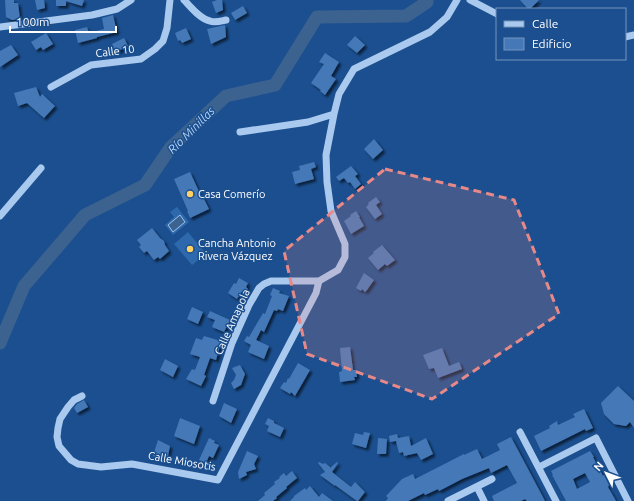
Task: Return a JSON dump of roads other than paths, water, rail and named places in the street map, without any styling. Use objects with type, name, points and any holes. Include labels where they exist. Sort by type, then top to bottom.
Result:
[{"type":"street","points":[[0,27],[92,15],[116,9],[131,0]]},
{"type":"street","name":"Calle 10","points":[[51,87],[91,65],[141,59],[163,41],[167,28],[170,0]]},
{"type":"street","points":[[184,0],[201,17],[208,21],[215,22],[226,20]]},
{"type":"street","points":[[319,281],[338,270],[345,257],[345,244],[331,211],[327,182],[326,156],[339,94],[354,69],[430,32],[447,17],[457,0]]},
{"type":"street","points":[[470,0],[496,13]]},
{"type":"street","points":[[240,132],[308,122],[334,114]]},
{"type":"street","points":[[0,216],[41,168]]},
{"type":"street","name":"Calle Amapola","points":[[213,401],[232,343],[249,305],[259,288],[271,281],[319,281]]},
{"type":"street","name":"Calle Miosotis","points":[[82,396],[74,400],[60,419],[57,437],[59,446],[72,460],[78,464],[102,467],[132,464],[218,480],[316,293],[319,281]]},
{"type":"street","points":[[520,432],[556,501]]},
{"type":"street","points":[[539,467],[596,438],[628,501]]},
{"type":"street","points":[[448,501],[492,479]]},
{"type":"street","points":[[477,487],[484,501]]},
{"type":"waterway","name":"Río Minillas","points":[[0,343],[24,286],[85,215],[145,185],[171,147],[226,96],[275,85],[317,17],[406,16],[427,2],[427,0]]},
{"type":"place","name":"Casa Comerío","points":[[190,194]]},
{"type":"place","name":"Cancha Antonio Rivera Vázquez","points":[[190,249]]}]
